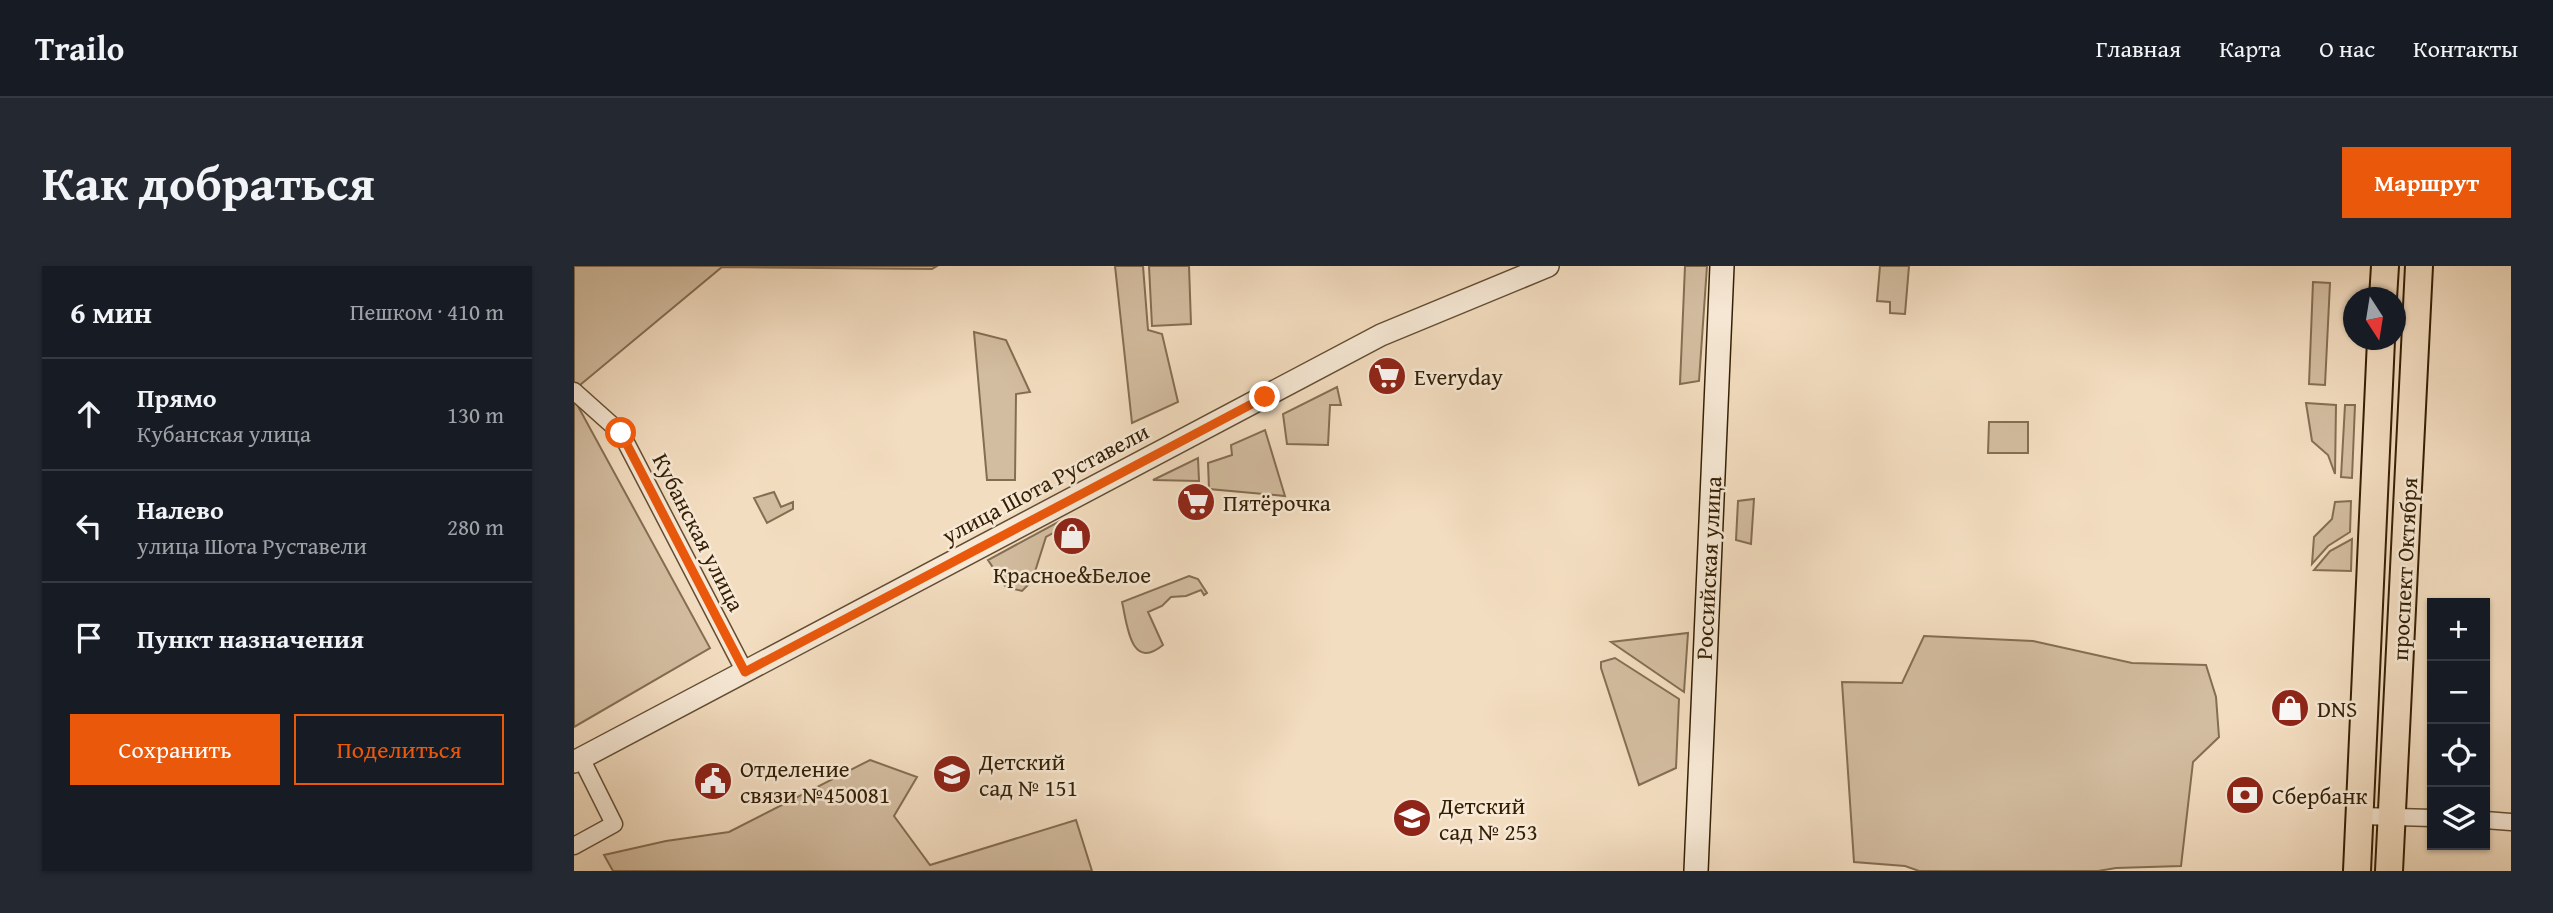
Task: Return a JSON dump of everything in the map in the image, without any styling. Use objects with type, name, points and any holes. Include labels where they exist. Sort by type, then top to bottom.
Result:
[{"type":"main road","name":"Российская улица","points":[[1696,871],[1722,266]]},
{"type":"main road","points":[[2384,287],[2385,266]]},
{"type":"main road","name":"проспект Октября","points":[[2389,871],[2419,266]]},
{"type":"main road","name":"проспект Октября","points":[[2357,871],[2381,350]]},
{"type":"main road","points":[[2366,677],[2398,679]]},
{"type":"street","name":"улица Шота Руставели","points":[[578,760],[1381,335],[1548,266]]},
{"type":"street","name":"Кубанская улица","points":[[574,391],[621,433],[745,672]]},
{"type":"street","points":[[574,846],[614,824],[578,760]]},
{"type":"street","points":[[2361,816],[2427,818]]},
{"type":"street","points":[[2490,820],[2511,822]]},
{"type":"shaded area","points":[[574,266],[937,266],[932,269],[722,267],[574,390]]},
{"type":"shaded area","points":[[1115,266],[1143,266],[1148,330],[1162,334],[1178,402],[1132,423]]},
{"type":"shaded area","points":[[1149,266],[1189,266],[1191,324],[1152,326]]},
{"type":"shaded area","points":[[1685,266],[1707,266],[1699,381],[1680,384]]},
{"type":"shaded area","points":[[1880,266],[1909,266],[1905,314],[1890,313],[1890,302],[1877,301]]},
{"type":"shaded area","points":[[2313,282],[2330,283],[2325,385],[2309,384]]},
{"type":"shaded area","points":[[974,332],[1006,340],[1030,392],[1016,394],[1015,480],[987,480]]},
{"type":"shaded area","points":[[1337,387],[1341,405],[1330,405],[1328,445],[1287,444],[1283,414]]},
{"type":"shaded area","points":[[574,399],[710,648],[574,727]]},
{"type":"shaded area","points":[[2306,403],[2336,405],[2335,474],[2328,455],[2312,441]]},
{"type":"shaded area","points":[[2345,405],[2355,405],[2352,478],[2341,477]]},
{"type":"shaded area","points":[[1989,422],[2028,422],[2028,453],[1988,453]]},
{"type":"shaded area","points":[[1265,430],[1285,496],[1209,489],[1208,463],[1232,455],[1231,445]]},
{"type":"shaded area","points":[[1198,458],[1199,481],[1153,480]]},
{"type":"shaded area","points":[[774,492],[781,507],[793,502],[793,509],[767,523],[754,498]]},
{"type":"shaded area","points":[[1754,499],[1751,544],[1736,540],[1738,501]]},
{"type":"shaded area","points":[[2351,501],[2350,532],[2328,546],[2312,564],[2314,537],[2332,519],[2335,502]]},
{"type":"shaded area","points":[[1060,521],[1064,527],[1046,537],[1032,581],[1022,591],[1006,587],[988,560]]},
{"type":"shaded area","points":[[2352,539],[2351,571],[2314,570],[2330,551]]},
{"type":"shaded area","points":[[1189,576],[1198,579],[1207,593],[1204,595],[1201,590],[1186,596],[1171,597],[1162,606],[1148,612],[1163,645],[1152,652],[1143,653],[1132,642],[1122,602]]},
{"type":"shaded area","points":[[1688,633],[1684,692],[1611,642]]},
{"type":"shaded area","points":[[1924,636],[2033,641],[2132,663],[2206,665],[2216,697],[2219,737],[2193,762],[2181,866],[2098,871],[1919,871],[1905,866],[1854,862],[1842,682],[1902,683]]},
{"type":"shaded area","points":[[1615,658],[1679,699],[1676,768],[1639,785],[1601,668],[1601,662]]},
{"type":"shaded area","points":[[870,760],[917,777],[894,816],[930,865],[1076,820],[1092,871],[613,871],[604,855],[666,841],[729,832]]},
{"type":"place","name":"Everyday","points":[[1387,376]]},
{"type":"place","name":"Пятёрочка","points":[[1196,502]]},
{"type":"place","name":"Красное&Белое","points":[[1072,536]]},
{"type":"place","name":"DNS","points":[[2290,708]]},
{"type":"place","name":"Детский сад № 151","points":[[952,774]]},
{"type":"place","name":"Отделение связи №450081","points":[[713,781]]},
{"type":"place","name":"Сбербанк","points":[[2245,795]]},
{"type":"place","name":"Детский сад № 253","points":[[1412,818]]},
{"type":"route","points":[[621,433],[745,672],[1265,397]]}]
